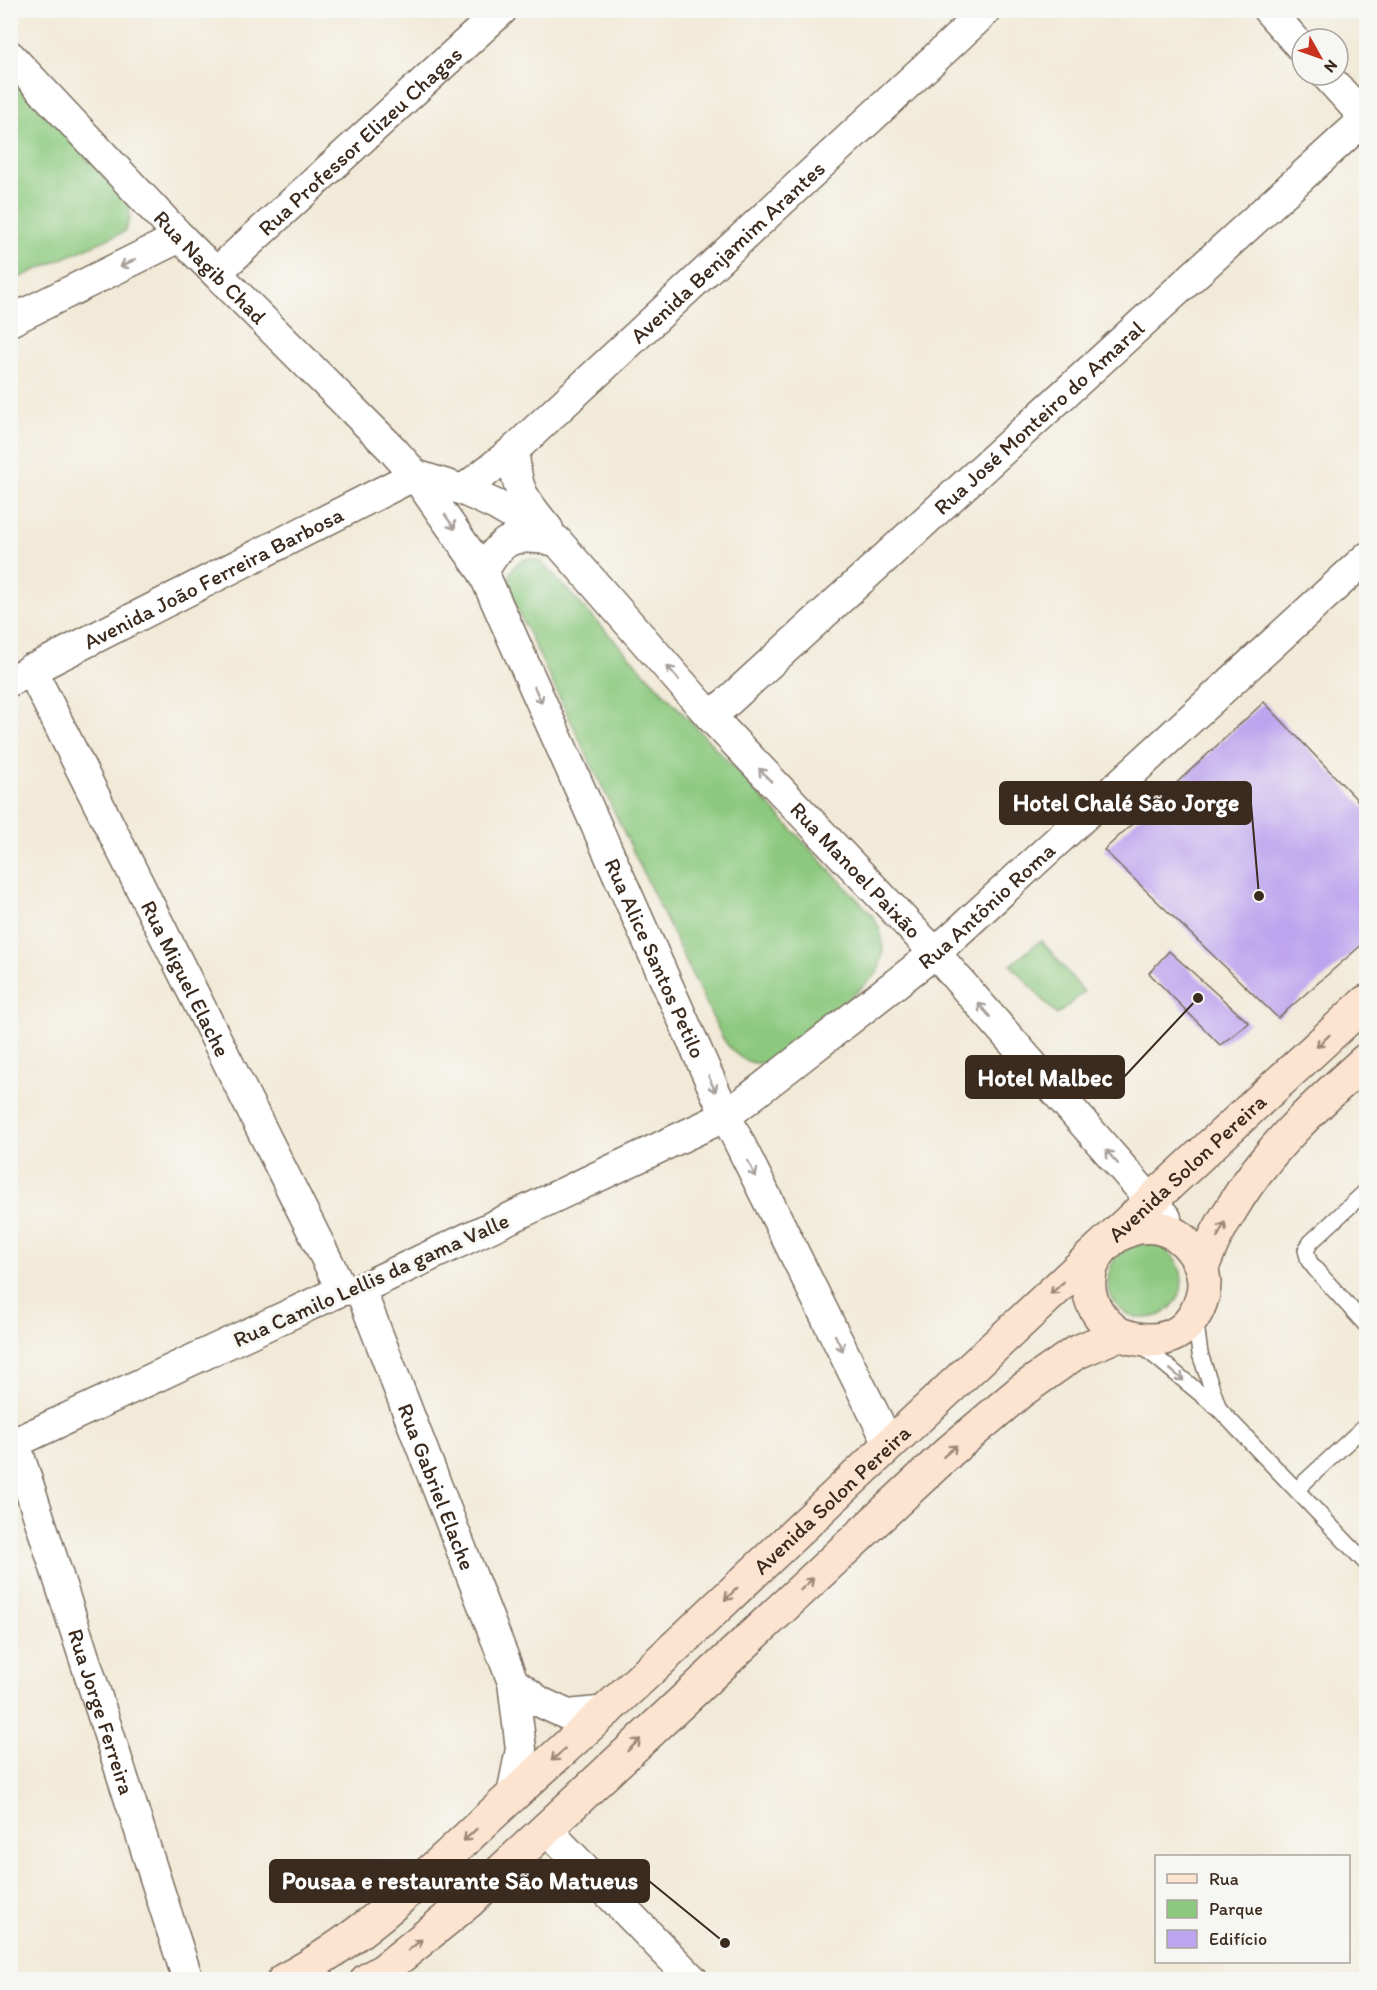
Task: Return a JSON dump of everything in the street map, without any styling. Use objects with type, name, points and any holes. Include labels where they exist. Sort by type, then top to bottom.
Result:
[{"type":"main road","name":"Avenida Solon Pereira","points":[[284,1980],[357,1933],[401,1900],[512,1795],[608,1711],[889,1444],[1366,1002]]},
{"type":"main road","name":"Avenida Solon Pereira","points":[[367,1980],[384,1970],[468,1902],[950,1451],[1021,1391],[1075,1353],[1127,1337],[1152,1341],[1169,1337],[1184,1328],[1195,1316],[1202,1300],[1204,1283],[1194,1254],[1232,1208],[1274,1149],[1366,1059]]},
{"type":"main road","points":[[1127,1337],[1106,1324],[1095,1311],[1089,1288],[1092,1267],[1103,1245],[1115,1235],[1141,1226],[1157,1226],[1173,1232],[1194,1254]]},
{"type":"street","name":"Rua Professor Elizeu Chagas","points":[[217,272],[502,10]]},
{"type":"street","name":"Avenida Benjamim Arantes","points":[[463,490],[514,450],[987,10]]},
{"type":"street","points":[[1268,10],[1290,35]]},
{"type":"street","name":"Rua Nagib Chad","points":[[10,56],[180,237],[415,475]]},
{"type":"street","points":[[1337,87],[1366,118]]},
{"type":"street","name":"Rua José Monteiro do Amaral","points":[[711,717],[1366,118]]},
{"type":"street","points":[[10,321],[180,237]]},
{"type":"street","name":"Rua Manoel Paixão","points":[[514,450],[516,482],[528,505],[557,541],[711,717],[935,953],[1194,1254]]},
{"type":"street","name":"Rua Manoel Paixão","points":[[415,475],[463,490],[496,505],[557,541]]},
{"type":"street","name":"Rua Alice Santos Petilo","points":[[415,475],[483,573],[726,1116],[889,1444]]},
{"type":"street","name":"Avenida João Ferreira Barbosa","points":[[21,675],[415,475]]},
{"type":"street","points":[[483,573],[496,550],[511,538],[530,536],[557,541]]},
{"type":"street","name":"Rua Antônio Roma","points":[[726,1116],[935,953],[1366,558]]},
{"type":"street","name":"Rua Miguel Elache","points":[[21,675],[351,1290]]},
{"type":"street","name":"Rua Camilo Lellis da gama Valle","points":[[13,1444],[726,1116]]},
{"type":"street","name":"Rua Gabriel Elache","points":[[351,1290],[513,1682],[521,1749],[512,1795]]},
{"type":"street","name":"Rua Jorge Ferreira","points":[[13,1444],[188,1980]]},
{"type":"street","points":[[513,1682],[540,1702],[568,1715],[608,1711]]},
{"type":"street","points":[[545,1828],[693,1980]]},
{"type":"lane","points":[[1366,1191],[1311,1242],[1306,1250],[1309,1261],[1316,1270],[1366,1325]]},
{"type":"lane","points":[[1195,1316],[1200,1354],[1219,1409]]},
{"type":"lane","points":[[1127,1337],[1219,1409],[1366,1563]]},
{"type":"lane","points":[[1297,1489],[1364,1433]]},
{"type":"green space","points":[[10,75],[129,204],[130,219],[124,232],[11,281]]},
{"type":"green space","points":[[529,558],[541,562],[872,915],[880,929],[883,950],[877,973],[811,1035],[786,1055],[773,1061],[760,1063],[747,1061],[735,1053],[722,1037],[508,590],[512,570],[518,563]]},
{"type":"green space","points":[[1041,940],[1084,992],[1057,1015],[1011,965]]},
{"type":"green space","points":[[1145,1244],[1166,1250],[1176,1260],[1182,1281],[1176,1302],[1166,1312],[1145,1318],[1124,1312],[1114,1302],[1108,1281],[1114,1260],[1124,1250]]},
{"type":"building","points":[[1264,702],[1366,809],[1366,941],[1278,1018],[1104,850]]},
{"type":"building","points":[[1169,951],[1249,1023],[1220,1045],[1149,973]]},
{"type":"place","name":"Hotel Chalé São Jorge","points":[[1259,896]]},
{"type":"place","name":"Hotel Malbec","points":[[1198,998]]},
{"type":"place","name":"Pousaa e restaurante São Matueus","points":[[725,1943]]}]
